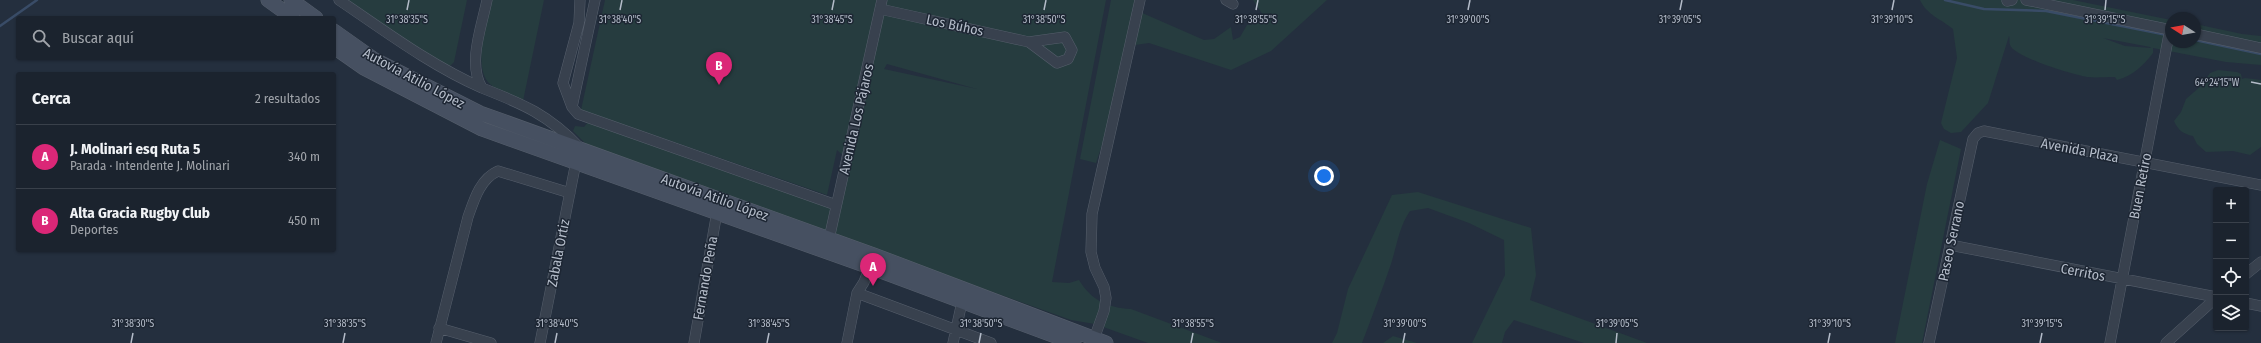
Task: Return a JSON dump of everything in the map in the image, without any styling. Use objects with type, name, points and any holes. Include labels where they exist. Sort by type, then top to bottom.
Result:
[{"type":"main road","points":[[268,0],[290,16]]},
{"type":"main road","points":[[291,0],[313,16]]},
{"type":"main road","name":"Autovía Atilio López","points":[[336,32],[375,60],[480,113],[829,239],[872,261],[962,302],[1074,343]]},
{"type":"main road","name":"Autovía Atilio López","points":[[336,48],[364,68],[482,129],[717,212],[872,261],[1100,341]]},
{"type":"street","points":[[338,0],[408,48],[457,77],[548,118],[561,128],[582,149]]},
{"type":"street","points":[[482,88],[476,78],[476,56],[487,0]]},
{"type":"street","points":[[580,0],[579,23],[562,83],[572,107],[578,114],[836,205]]},
{"type":"street","points":[[572,107],[595,0]]},
{"type":"street","points":[[1100,341],[1106,298],[1104,287],[1095,268],[1092,252],[1092,214],[1140,0]]},
{"type":"street","points":[[2026,0],[2165,28]]},
{"type":"street","name":"Los Búhos","points":[[881,5],[1029,42]]},
{"type":"street","name":"Avenida Los Pájaros","points":[[829,239],[881,5]]},
{"type":"street","points":[[2201,35],[2261,48]]},
{"type":"street","name":"Buen Retiro","points":[[2110,343],[2167,48]]},
{"type":"street","name":"Avenida Plaza","points":[[1973,139],[1978,133],[1984,131],[2261,186]]},
{"type":"street","name":"Paseo Serrano","points":[[1929,343],[1973,139]]},
{"type":"street","name":"Zabala Ortiz","points":[[540,343],[576,162]]},
{"type":"street","points":[[436,343],[468,217],[475,197],[486,180],[498,170],[570,193]]},
{"type":"street","name":"Fernando Peña","points":[[694,343],[717,212]]},
{"type":"street","name":"Cerritos","points":[[1950,245],[2213,297]]},
{"type":"street","points":[[847,343],[857,293],[864,282],[872,261]]},
{"type":"street","points":[[2249,272],[2261,262]]},
{"type":"street","points":[[857,293],[991,343]]},
{"type":"street","points":[[2166,343],[2213,301]]},
{"type":"street","points":[[954,343],[962,302]]},
{"type":"street","points":[[2249,304],[2261,306]]},
{"type":"street","points":[[439,328],[490,343]]},
{"type":"green space","points":[[346,0],[467,0],[454,62],[450,66],[417,50]]},
{"type":"green space","points":[[491,0],[544,0],[523,101],[497,89],[490,84],[485,77],[481,56],[484,32]]},
{"type":"green space","points":[[605,0],[1106,0],[1052,282],[1069,283],[1079,280],[1089,293],[1101,302],[1115,307],[1131,309],[1222,343],[1148,343],[1095,324],[1071,320],[589,147],[573,131],[575,126],[584,127],[588,122],[840,209],[851,163],[837,150],[827,195],[581,110]],"holes":[[[887,64],[977,89],[884,69]]]},
{"type":"green space","points":[[1111,0],[1135,0],[1140,12],[1204,40],[1214,39],[1231,27],[1233,40],[1240,37],[1247,25],[1257,24],[1263,15],[1253,0],[1327,0],[1271,51],[1231,70],[1149,43],[1135,45],[1096,163],[1080,159]]},
{"type":"green space","points":[[1920,0],[2073,0],[2165,19],[2165,48],[2201,48],[2201,25],[2242,34],[2261,36],[2261,65],[2226,62],[2153,48],[2153,53],[2141,66],[2122,78],[2117,80],[2115,77],[2087,77],[2058,69],[2022,55],[2014,50],[2010,45],[2009,36],[1988,103],[1961,132],[1951,133],[1944,129],[1941,123],[1957,58],[1953,29],[1926,9]],"holes":[[[2103,38],[2150,47],[2151,48],[2125,46]]]},
{"type":"green space","points":[[2218,70],[2237,72],[2241,74],[2242,79],[2261,80],[2261,147],[2250,155],[2233,151],[2206,152],[2197,144],[2193,136],[2181,131],[2174,121],[2181,112],[2186,99],[2201,86],[2210,73]]},
{"type":"green space","points":[[1940,140],[1961,149],[1922,343],[1895,343],[1927,184]]},
{"type":"green space","points":[[1418,192],[1531,228],[1536,275],[1530,300],[1647,343],[1584,343],[1514,320],[1505,332],[1502,343],[1472,343],[1505,275],[1504,240],[1469,223],[1428,208],[1410,211],[1406,217],[1388,274],[1362,343],[1332,343],[1337,333],[1348,289],[1392,195]]},
{"type":"green space","points":[[1393,336],[1417,343],[1383,343]]},
{"type":"waterway","points":[[0,26],[37,0]]},
{"type":"waterway","points":[[1945,0],[1984,9],[2046,11],[2165,35]]},
{"type":"waterway","points":[[2201,41],[2261,54]]},
{"type":"place","name":"Alta Gracia Rugby Club","points":[[719,85]]},
{"type":"place","name":"J. Molinari esq Ruta 5","points":[[873,286]]}]
